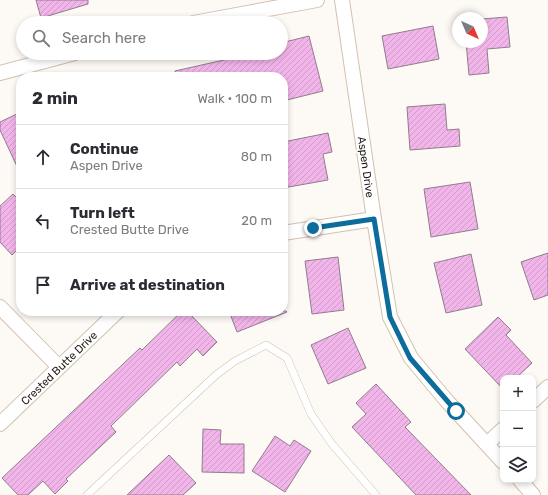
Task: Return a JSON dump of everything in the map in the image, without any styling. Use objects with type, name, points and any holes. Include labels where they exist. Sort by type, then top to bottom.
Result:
[{"type":"street","points":[[231,16],[317,0]]},
{"type":"street","name":"Aspen Drive","points":[[342,0],[390,317],[410,358],[500,459]]},
{"type":"street","points":[[0,73],[49,60]]},
{"type":"street","points":[[288,232],[374,219]]},
{"type":"street","points":[[0,307],[59,367]]},
{"type":"street","name":"Crested Butte Drive","points":[[0,424],[113,316]]},
{"type":"street","points":[[536,398],[548,387]]},
{"type":"street","points":[[487,444],[500,432]]},
{"type":"street","points":[[523,483],[533,495]]},
{"type":"lane","points":[[87,495],[216,375],[235,361],[266,344],[288,358],[311,414],[332,444],[376,495]]},
{"type":"building","points":[[36,0],[88,0],[88,4],[48,16],[40,16]]},
{"type":"building","points":[[507,17],[510,47],[487,49],[489,73],[469,75],[467,48],[488,48],[488,19]]},
{"type":"building","points":[[433,26],[439,59],[388,69],[382,36]]},
{"type":"building","points":[[309,36],[323,91],[288,100],[288,72],[175,72],[224,60],[288,60],[288,41]]},
{"type":"building","points":[[445,104],[447,130],[459,129],[460,146],[410,150],[407,107]]},
{"type":"building","points":[[16,114],[16,164],[0,130],[0,122]]},
{"type":"building","points":[[328,133],[332,152],[323,154],[328,180],[288,187],[288,141]]},
{"type":"building","points":[[470,182],[478,229],[431,237],[424,189]]},
{"type":"building","points":[[13,194],[16,197],[16,251],[12,255],[0,242],[0,206]]},
{"type":"building","points":[[548,253],[548,295],[534,300],[521,262]]},
{"type":"building","points":[[471,254],[482,305],[446,313],[434,263]]},
{"type":"building","points":[[338,257],[344,310],[312,314],[305,261]]},
{"type":"building","points":[[177,316],[192,316],[217,342],[203,356],[197,349],[180,366],[177,362],[111,426],[116,432],[66,479],[68,481],[55,494],[43,481],[28,495],[18,495],[2,478],[140,348],[142,350]]},
{"type":"building","points":[[231,316],[277,316],[237,332]]},
{"type":"building","points":[[498,317],[511,330],[506,335],[532,363],[519,375],[500,375],[500,386],[465,349]]},
{"type":"building","points":[[348,328],[366,368],[328,384],[311,345]]},
{"type":"building","points":[[376,384],[411,422],[405,427],[471,495],[416,495],[352,427],[366,414],[356,403]]},
{"type":"building","points":[[203,429],[221,430],[220,444],[244,444],[244,473],[202,472]]},
{"type":"building","points":[[275,436],[290,446],[294,440],[311,451],[285,492],[252,471]]},
{"type":"building","points":[[169,455],[196,483],[183,495],[127,495]]},
{"type":"route","points":[[313,228],[374,219],[390,317],[410,358],[456,411]]}]
